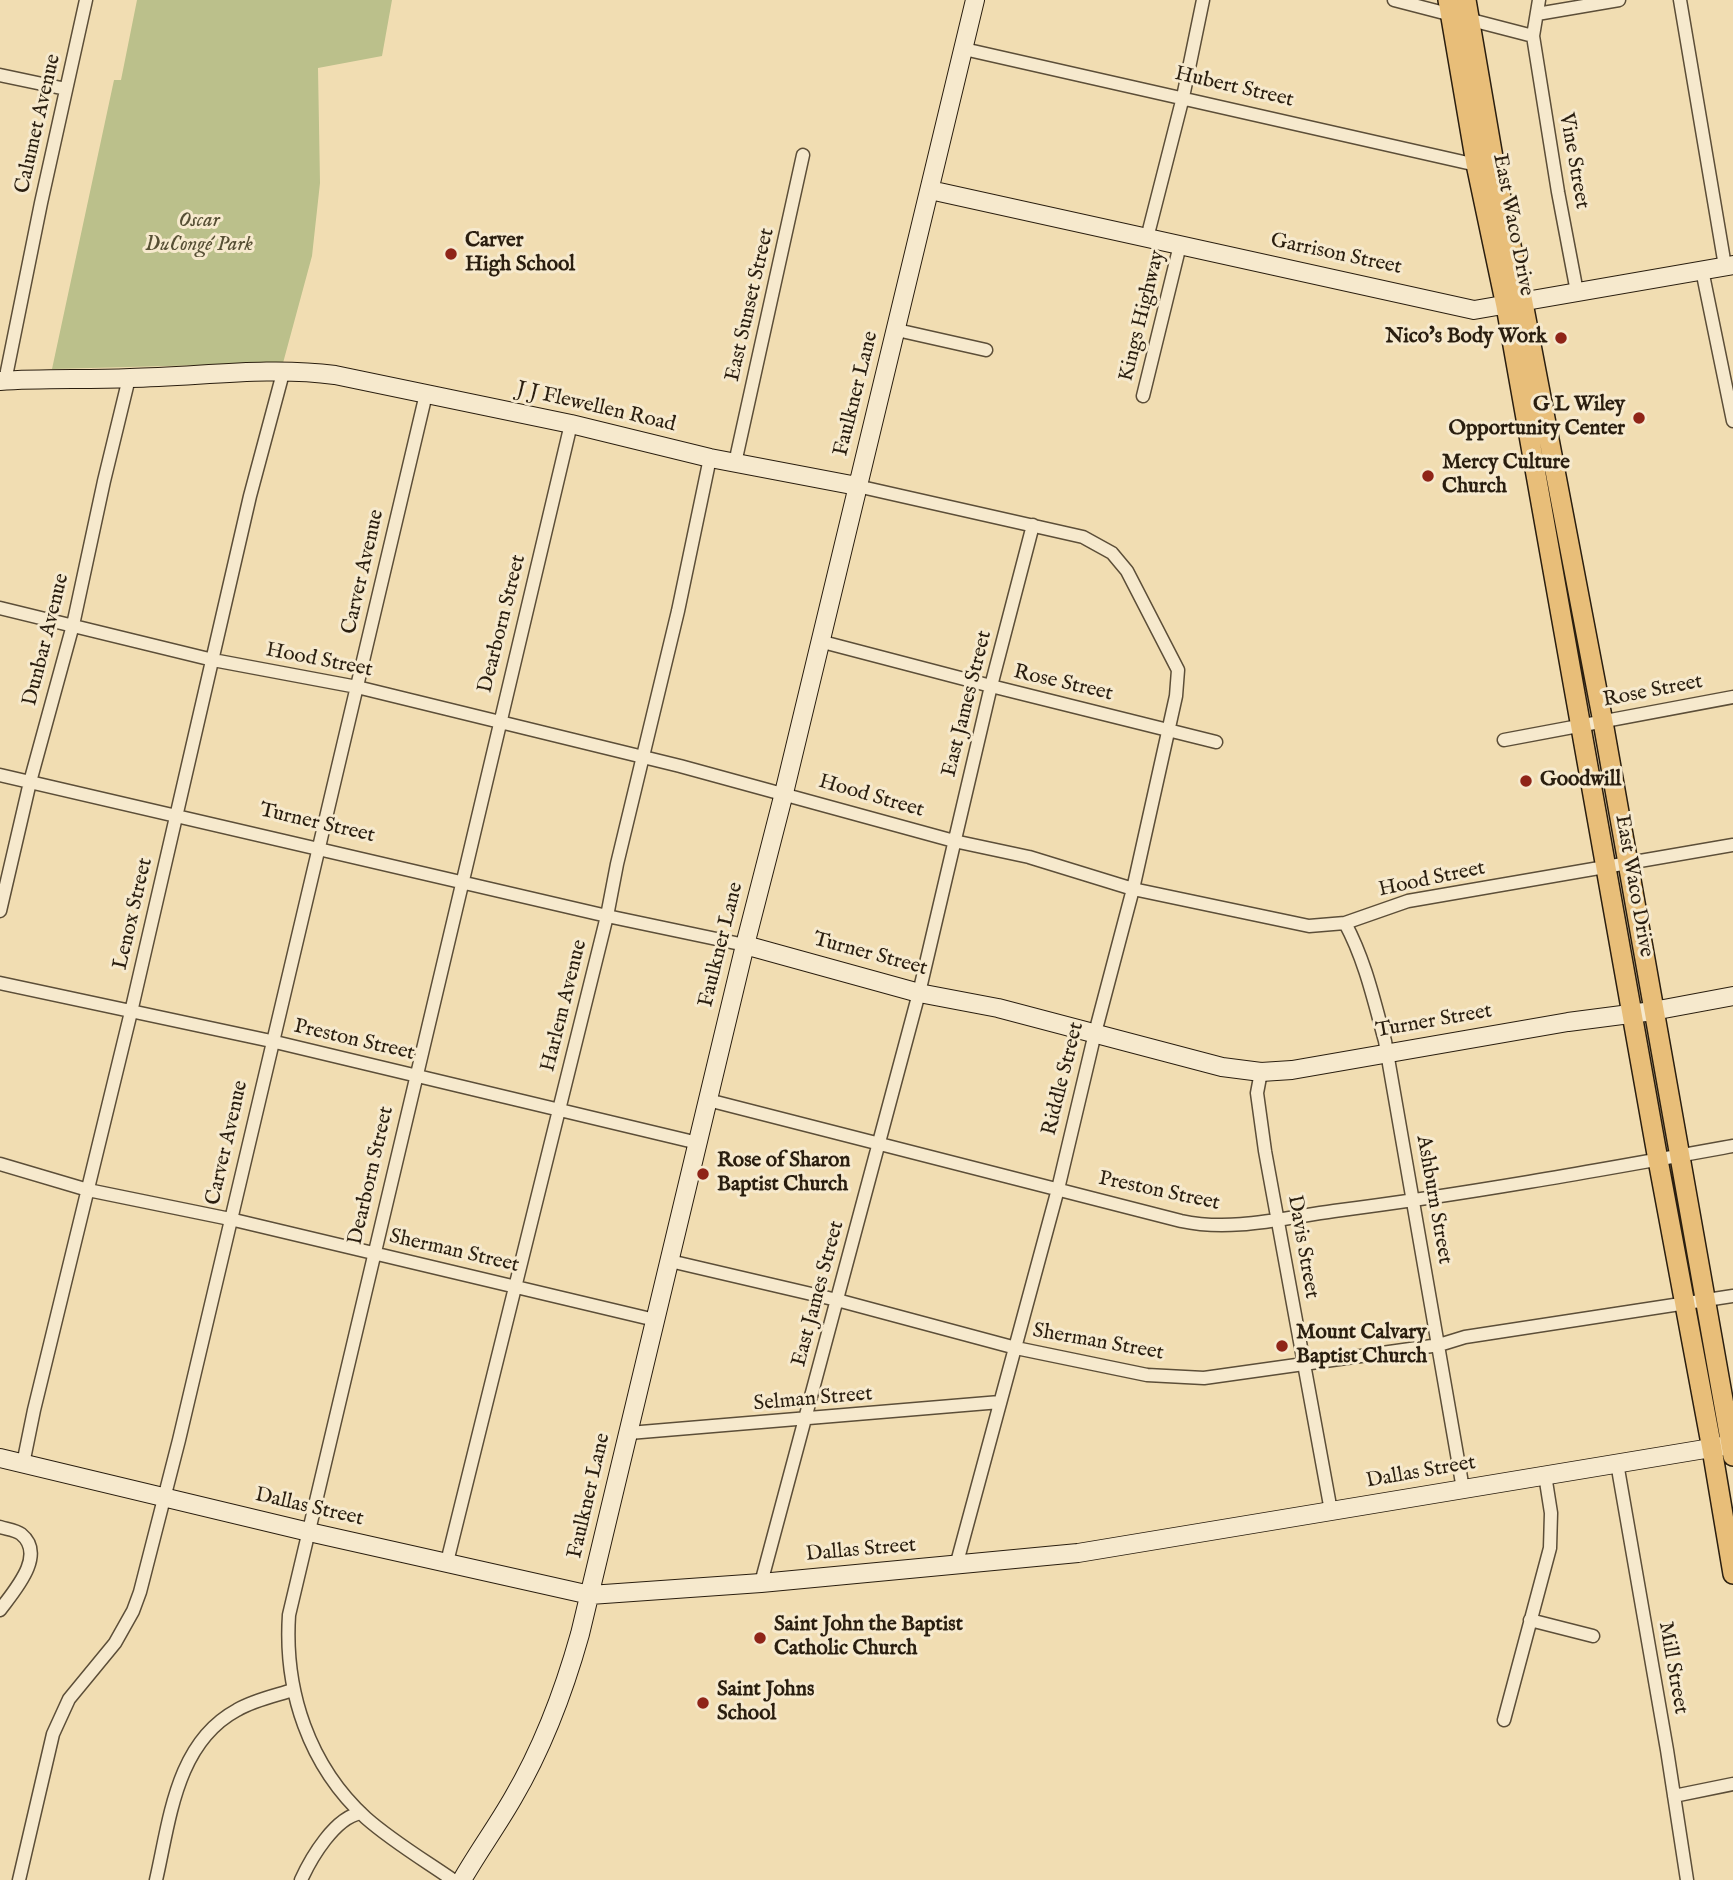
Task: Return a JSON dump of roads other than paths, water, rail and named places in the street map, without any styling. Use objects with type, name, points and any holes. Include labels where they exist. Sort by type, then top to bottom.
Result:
[{"type":"main road","name":"East Waco Drive","points":[[1466,0],[1456,12],[1603,722],[1626,863],[1658,1160],[1685,1304],[1727,1448]]},
{"type":"main road","name":"East Waco Drive","points":[[1515,304],[1580,725],[1606,866],[1679,1156],[1705,1302],[1727,1448],[1733,1574]]},
{"type":"street","name":"Calumet Avenue","points":[[3,381],[86,0]]},
{"type":"street","name":"Faulkner Lane","points":[[462,1880],[513,1798],[539,1748],[570,1670],[975,0]]},
{"type":"street","name":"Kings Highway","points":[[1147,238],[1183,96],[1203,0]]},
{"type":"street","points":[[1394,0],[1456,12],[1533,36]]},
{"type":"street","name":"Vine Street","points":[[1539,0],[1533,36],[1577,292]]},
{"type":"street","points":[[1537,14],[1619,0]]},
{"type":"street","points":[[1680,0],[1729,265]]},
{"type":"street","name":"Hubert Street","points":[[964,48],[1486,167]]},
{"type":"street","points":[[0,75],[66,89]]},
{"type":"street","name":"East Sunset Street","points":[[735,463],[803,155]]},
{"type":"street","name":"Garrison Street","points":[[930,190],[1459,308],[1485,310],[1729,265]]},
{"type":"street","name":"Kings Highway","points":[[1143,396],[1180,245]]},
{"type":"street","points":[[1702,270],[1732,413]]},
{"type":"street","points":[[897,330],[986,350]]},
{"type":"street","name":"J J Flewellen Road","points":[[3,381],[58,378],[129,379],[250,371],[304,371],[335,375],[1083,537],[1112,553],[1126,570],[1145,604]]},
{"type":"street","name":"Lenox Street","points":[[23,1464],[250,496],[283,373]]},
{"type":"street","name":"Dunbar Avenue","points":[[0,911],[30,782],[73,625],[129,379]]},
{"type":"street","name":"Carver Avenue","points":[[19,1880],[53,1734],[69,1699],[115,1643],[141,1592],[426,394]]},
{"type":"street","name":"Dearborn Street","points":[[453,1880],[383,1832],[361,1813],[344,1794],[318,1756],[307,1733],[293,1690],[288,1655],[289,1615],[571,424]]},
{"type":"street","name":"Harlem Avenue","points":[[447,1562],[607,916],[678,611],[710,458]]},
{"type":"street","name":"East James Street","points":[[761,1583],[919,993],[991,686],[1033,525]]},
{"type":"street","name":"Riddle Street","points":[[956,1566],[1058,1189],[1170,729],[1178,670],[1145,604]]},
{"type":"street","name":"Hood Street","points":[[0,608],[213,660],[357,687],[784,793],[954,841],[1029,857],[1133,889],[1301,925],[1345,923],[1408,901],[1733,845]]},
{"type":"street","name":"Rose Street","points":[[819,640],[1216,742]]},
{"type":"street","name":"Rose Street","points":[[1504,740],[1733,697]]},
{"type":"street","name":"Turner Street","points":[[0,775],[607,916],[745,945],[919,993],[998,1009],[1222,1067],[1261,1072],[1293,1070],[1733,996]]},
{"type":"street","name":"Ashburn Street","points":[[1345,923],[1355,941],[1368,980],[1388,1053],[1463,1489]]},
{"type":"street","name":"Preston Street","points":[[0,983],[271,1041],[698,1143]]},
{"type":"street","name":"Davis Street","points":[[1261,1072],[1257,1093],[1331,1511]]},
{"type":"street","name":"Preston Street","points":[[708,1100],[1198,1225],[1228,1226],[1414,1201],[1733,1146]]},
{"type":"street","name":"Sherman Street","points":[[0,1164],[88,1190],[230,1219],[655,1320]]},
{"type":"street","name":"Sherman Street","points":[[670,1261],[837,1300],[1016,1348],[1147,1375],[1203,1378],[1439,1345],[1478,1335],[1733,1296]]},
{"type":"street","name":"Selman Street","points":[[629,1433],[1000,1402]]},
{"type":"street","name":"Dallas Street","points":[[0,1458],[309,1532],[590,1595],[956,1566],[1122,1547],[1617,1463],[1727,1448]]},
{"type":"street","name":"Mill Street","points":[[1617,1463],[1687,1880]]},
{"type":"street","points":[[1503,1720],[1547,1560],[1551,1536],[1545,1475]]},
{"type":"street","points":[[0,1527],[19,1532],[29,1543],[32,1558],[18,1587],[0,1610]]},
{"type":"street","points":[[1530,1620],[1593,1636]]},
{"type":"street","points":[[156,1880],[182,1772],[196,1746],[216,1723],[239,1709],[293,1690]]},
{"type":"street","points":[[1674,1796],[1733,1784]]},
{"type":"street","points":[[301,1880],[309,1862],[327,1838],[354,1814],[361,1813]]},
{"type":"place","name":"Carver High School","points":[[451,254]]},
{"type":"place","name":"Nico's Body Work","points":[[1561,338]]},
{"type":"place","name":"G L Wiley Opportunity Center","points":[[1639,418]]},
{"type":"place","name":"Mercy Culture Church","points":[[1428,476]]},
{"type":"place","name":"Goodwill","points":[[1526,781]]},
{"type":"place","name":"Rose of Sharon Baptist Church","points":[[703,1174]]},
{"type":"place","name":"Mount Calvary Baptist Church","points":[[1282,1346]]},
{"type":"place","name":"Saint John the Baptist Catholic Church","points":[[760,1638]]},
{"type":"place","name":"Saint Johns School","points":[[703,1703]]},
{"type":"park label","name":"Oscar DuCongé Park","points":[[199,234]]}]
